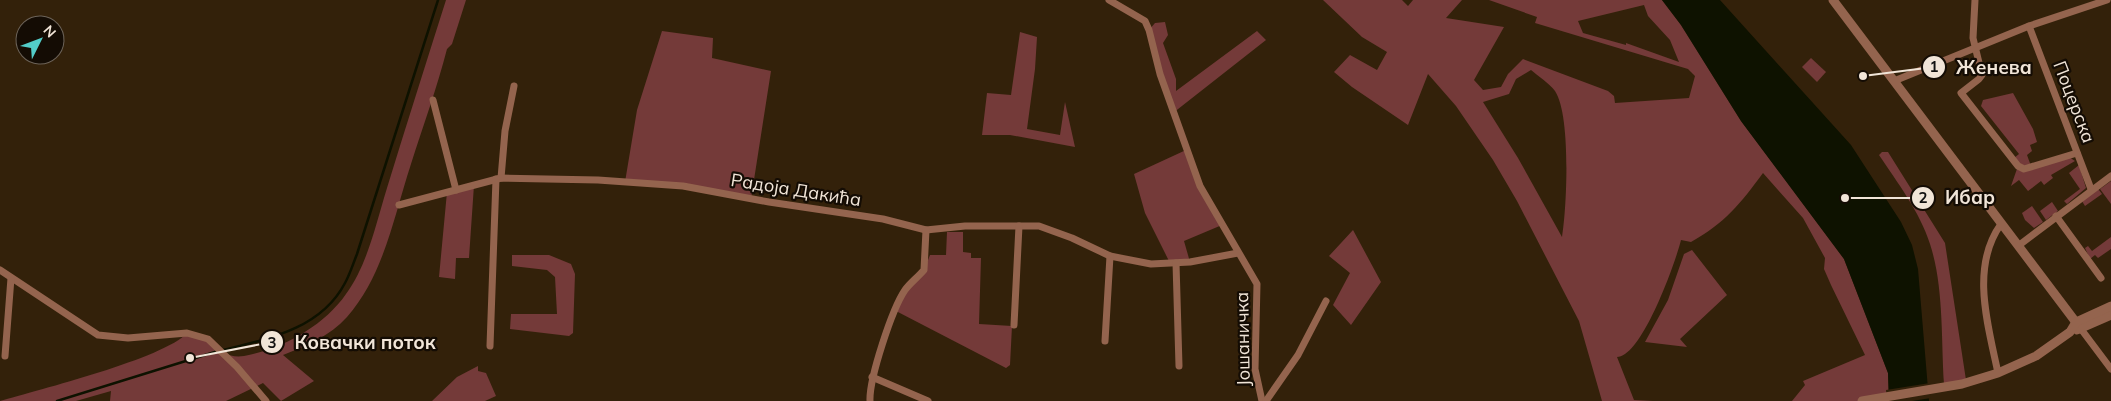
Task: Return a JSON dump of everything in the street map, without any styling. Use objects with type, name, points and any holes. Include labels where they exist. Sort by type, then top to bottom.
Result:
[{"type":"street","name":"Јошаничка","points":[[1109,0],[1145,22],[1149,30],[1160,74],[1200,186],[1257,284],[1255,368],[1262,401]]},
{"type":"street","points":[[1833,0],[2111,370]]},
{"type":"street","points":[[1975,0],[1973,32],[1981,78],[1960,92],[2018,166],[2024,169],[2077,153]]},
{"type":"street","points":[[1894,81],[2029,26],[2107,0]]},
{"type":"street","name":"Поцерска","points":[[2029,26],[2091,190]]},
{"type":"street","points":[[490,346],[498,178],[514,86]]},
{"type":"street","points":[[433,100],[456,190]]},
{"type":"street","points":[[2018,246],[2111,176]]},
{"type":"street","name":"Радоја Дакића","points":[[399,205],[498,178],[598,180],[683,186],[769,202],[883,219],[926,230]]},
{"type":"street","points":[[2056,216],[2101,278]]},
{"type":"street","points":[[1998,373],[1983,297],[1984,273],[1992,236],[2001,224]]},
{"type":"street","points":[[870,401],[872,377],[904,290],[924,270],[926,230],[964,226],[1039,226],[1072,238],[1110,256],[1150,264],[1176,263],[1238,253]]},
{"type":"street","points":[[1014,325],[1019,226]]},
{"type":"street","points":[[1105,341],[1110,256]]},
{"type":"street","points":[[1176,263],[1179,366]]},
{"type":"street","points":[[0,270],[98,335],[128,338],[187,333],[202,336],[213,342],[266,401]]},
{"type":"street","points":[[5,356],[11,278]]},
{"type":"street","name":"Јошаничка","points":[[1266,401],[1298,355],[1326,301]]},
{"type":"street","points":[[1862,401],[1962,384],[1998,373],[2036,356],[2111,306]]},
{"type":"street","points":[[2079,326],[2111,315]]},
{"type":"street","points":[[872,377],[928,401]]},
{"type":"shaded area","points":[[446,0],[466,0],[452,44],[447,49],[379,264],[360,300],[340,324],[317,340],[283,355],[314,381],[281,401],[263,383],[226,401],[110,401],[111,391],[76,401],[0,401],[128,363],[174,343],[187,333],[202,338],[227,354],[244,356],[258,353],[287,342],[314,326],[326,316],[346,294],[366,257]]},
{"type":"shaded area","points":[[1323,0],[1402,0],[1408,6],[1413,0],[1462,0],[1446,18],[1504,27],[1474,80],[1483,90],[1501,87],[1508,74],[1523,59],[1608,91],[1614,96],[1615,103],[1689,98],[1695,76],[1688,69],[1535,23],[1537,17],[1489,0],[1662,0],[1681,25],[1741,121],[1844,259],[1888,373],[1889,401],[1792,401],[1805,385],[1803,381],[1865,355],[1824,269],[1825,258],[1803,218],[1763,173],[1731,212],[1713,228],[1691,242],[1681,240],[1665,286],[1647,326],[1627,353],[1617,357],[1634,400],[1653,401],[1602,401],[1579,321],[1517,201],[1493,160],[1456,106],[1428,74],[1408,125],[1352,87],[1334,72],[1350,55],[1377,70],[1387,52],[1362,37]],"holes":[[[1644,5],[1648,16],[1670,40],[1679,62],[1626,43],[1626,45],[1583,33],[1578,21]],[[1531,70],[1547,82],[1555,91],[1564,120],[1566,184],[1562,237],[1518,158],[1483,102],[1509,94],[1516,79]]]},
{"type":"shaded area","points":[[1662,0],[1720,0],[1851,145],[1901,222],[1912,245],[1918,269],[1929,401],[1889,401],[1888,373],[1844,259],[1741,121],[1681,25]]},
{"type":"shaded area","points":[[1165,22],[1168,35],[1163,43],[1176,79],[1176,91],[1257,31],[1266,40],[1173,113],[1149,30],[1155,23]]},
{"type":"shaded area","points":[[662,31],[713,38],[712,58],[771,71],[751,199],[683,186],[625,182],[637,110]]},
{"type":"shaded area","points":[[1020,32],[1037,37],[1027,129],[1060,135],[1065,102],[1075,147],[1010,135],[982,135],[987,93],[1011,95]]},
{"type":"shaded area","points":[[1811,58],[1826,72],[1817,82],[1802,67]]},
{"type":"shaded area","points":[[2013,93],[2033,129],[2037,142],[2030,145],[2032,151],[2027,155],[2031,166],[2069,157],[2075,161],[2051,175],[2053,178],[2044,185],[2041,181],[2028,191],[2019,180],[2011,186],[2018,166],[2014,158],[2019,154],[1981,106],[1983,100]]},
{"type":"shaded area","points":[[1186,150],[1222,225],[1184,241],[1190,262],[1170,263],[1145,213],[1134,174]]},
{"type":"shaded area","points":[[1882,152],[1888,152],[1945,243],[1966,380],[1944,384],[1940,295],[1930,244],[1926,232],[1908,198],[1879,155]]},
{"type":"shaded area","points":[[2079,165],[2086,188],[2067,204],[2064,201],[2080,189],[2069,173]]},
{"type":"shaded area","points":[[2111,181],[2111,204],[2100,189]]},
{"type":"shaded area","points":[[474,185],[469,258],[456,258],[455,279],[439,277],[447,192]]},
{"type":"shaded area","points":[[2096,186],[2102,194],[2085,206],[2080,198]]},
{"type":"shaded area","points":[[2052,202],[2058,211],[2046,220],[2040,211]]},
{"type":"shaded area","points":[[2032,206],[2043,222],[2034,228],[2025,220],[2022,213]]},
{"type":"shaded area","points":[[1353,230],[1381,282],[1351,325],[1333,305],[1350,273],[1329,256]]},
{"type":"shaded area","points":[[947,232],[963,232],[963,252],[971,253],[971,258],[981,258],[979,324],[1012,326],[1010,365],[1006,368],[896,311],[904,290],[924,270],[930,255],[946,255]]},
{"type":"shaded area","points":[[2111,237],[2111,249],[2098,258],[2095,255],[2090,259],[2085,248],[2088,246],[2092,251]]},
{"type":"shaded area","points":[[1692,250],[1727,295],[1680,339],[1687,347],[1645,342],[1668,300],[1684,254]]},
{"type":"shaded area","points":[[512,255],[549,255],[571,264],[575,274],[573,333],[569,336],[510,329],[511,314],[557,314],[555,277],[547,270],[512,266]]},
{"type":"shaded area","points":[[478,366],[478,371],[486,373],[496,396],[485,401],[432,401],[457,377]]},
{"type":"pier","points":[[1930,383],[1931,398],[1912,401],[1887,401],[1886,390]]},
{"type":"waterway","points":[[223,350],[275,336],[308,322],[335,299],[345,283],[357,254],[438,0]]},
{"type":"waterway","points":[[57,401],[218,351]]},
{"type":"place","name":"Женева","points":[[1863,76]]},
{"type":"place","name":"Ибар","points":[[1845,198]]},
{"type":"place","name":"Ковачки поток","points":[[190,358]]}]
